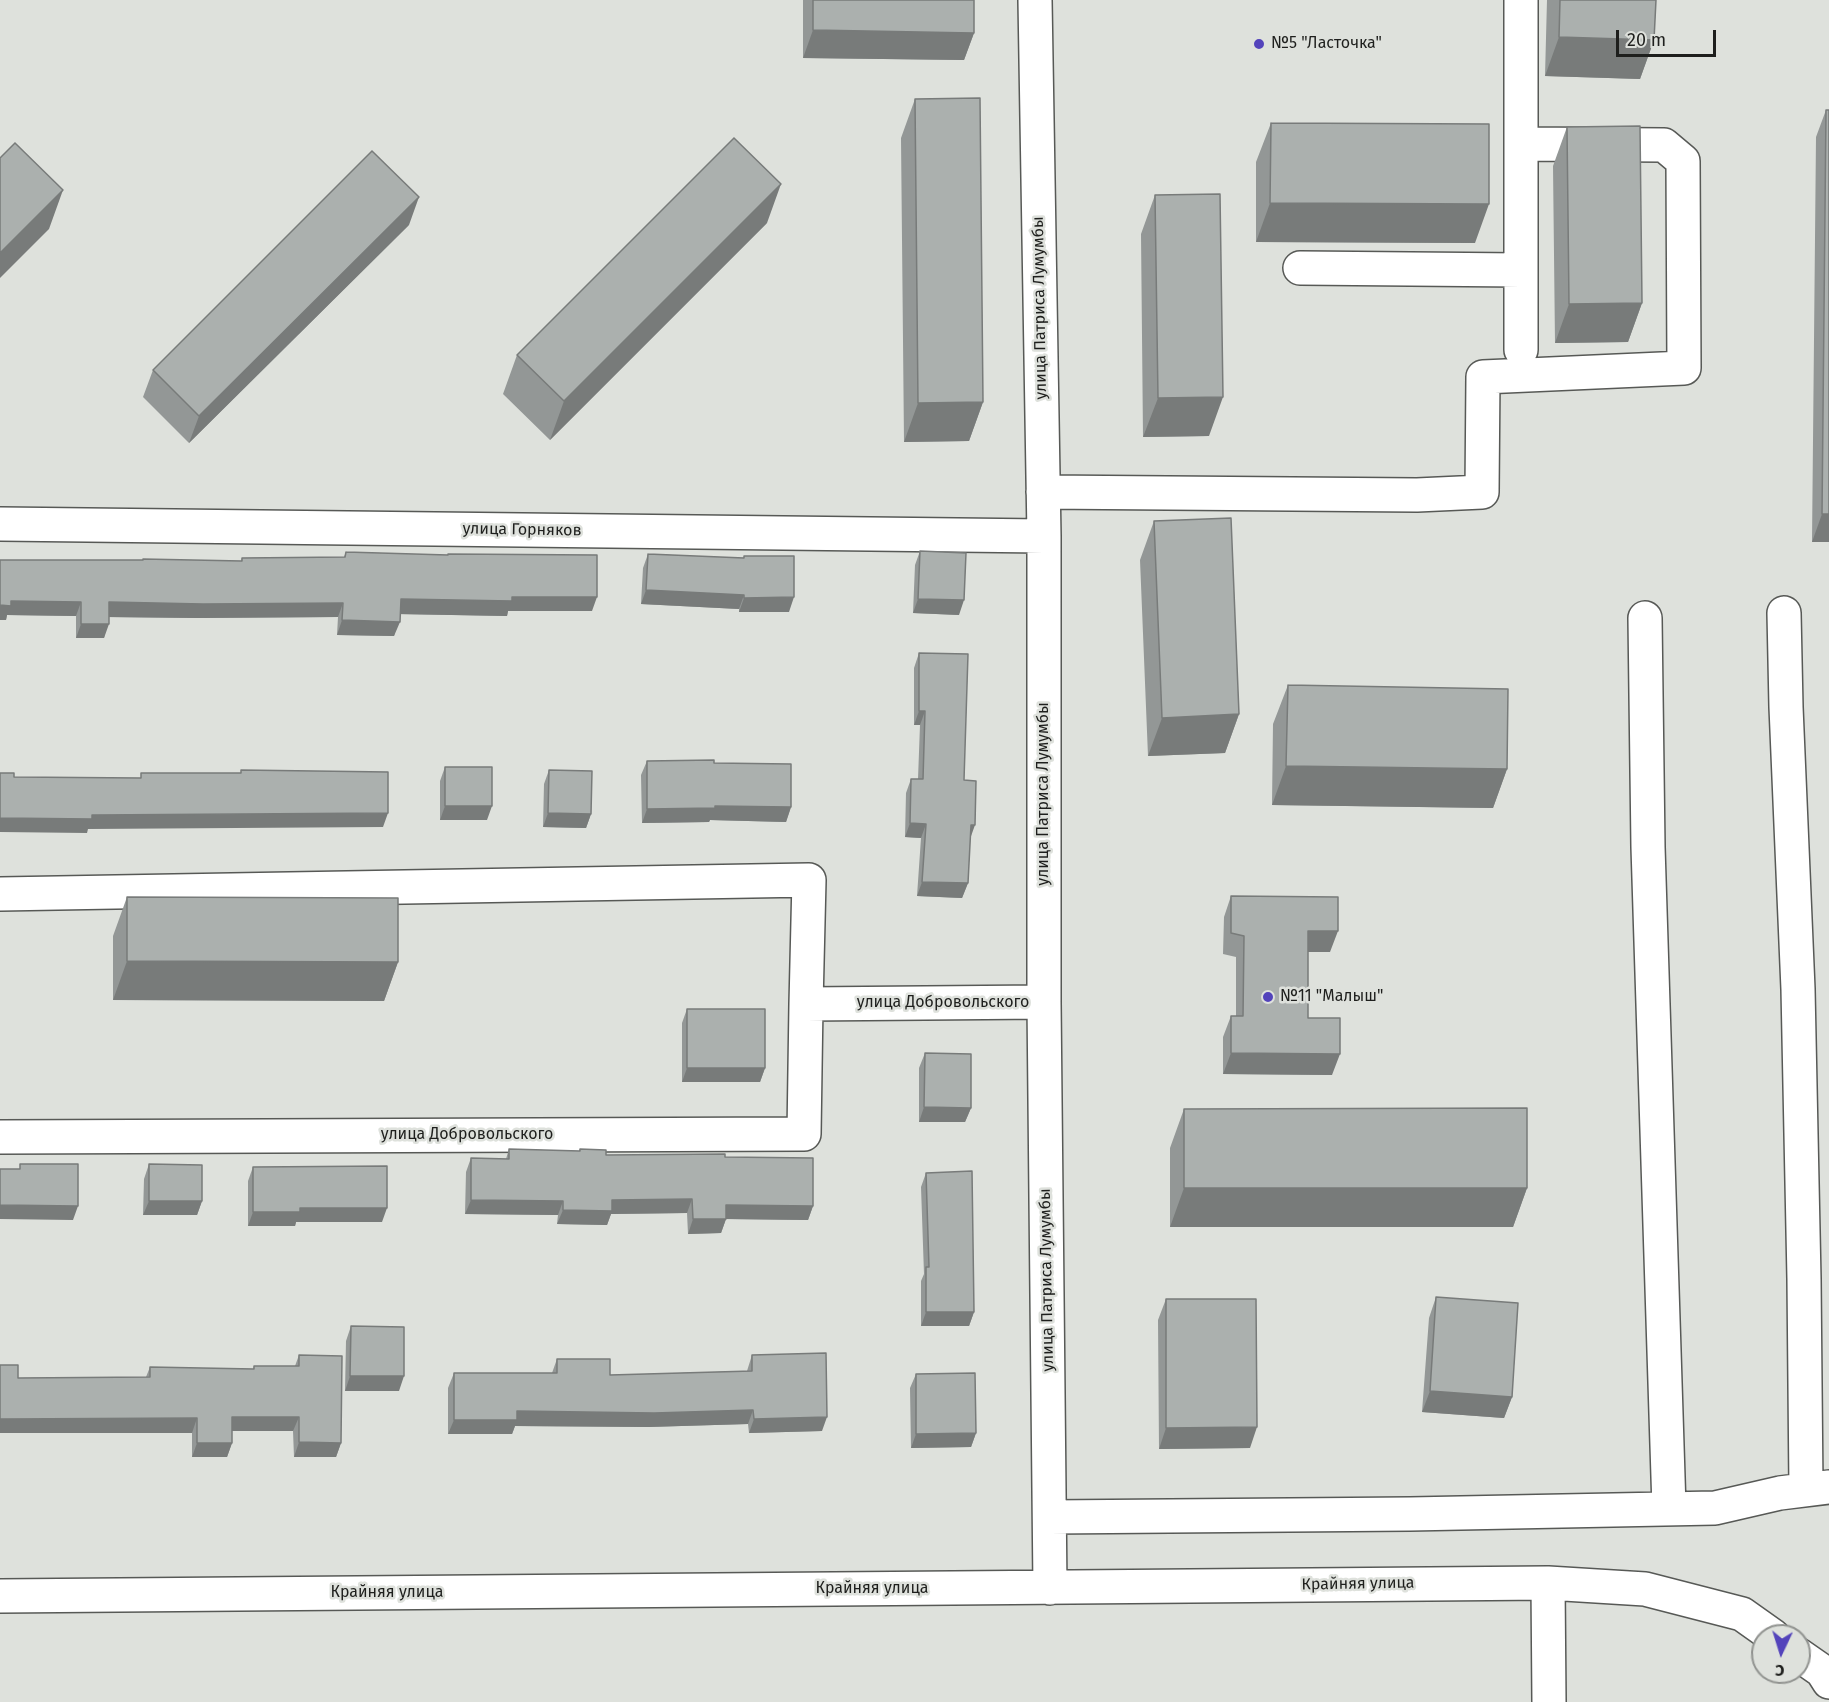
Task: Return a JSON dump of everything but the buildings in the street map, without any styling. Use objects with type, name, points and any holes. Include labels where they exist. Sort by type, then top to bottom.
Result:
[{"type":"street","name":"улица Патриса Лумумбы","points":[[1035,0],[1044,536],[1044,1002],[1050,1588]]},
{"type":"street","points":[[1521,0],[1521,350]]},
{"type":"street","points":[[1043,492],[1417,495],[1482,492],[1483,377],[1684,368],[1683,161],[1664,145],[1521,144]]},
{"type":"street","points":[[1300,268],[1521,270]]},
{"type":"street","name":"улица Горняков","points":[[0,524],[1044,536]]},
{"type":"street","points":[[1050,1517],[1410,1514],[1715,1508],[1780,1492],[1817,1488],[1803,1267],[1798,1000],[1784,613]]},
{"type":"street","points":[[1645,618],[1648,858],[1669,1508]]},
{"type":"street","name":"улица Добровольского","points":[[0,894],[809,880],[804,1134],[0,1137]]},
{"type":"street","name":"улица Добровольского","points":[[806,1004],[1044,1002]]},
{"type":"street","points":[[1548,1582],[1549,1702]]},
{"type":"street","name":"Крайняя улица","points":[[0,1596],[1548,1582],[1645,1589],[1742,1614],[1756,1624]]},
{"type":"street","points":[[1811,1663],[1822,1671],[1829,1682]]},
{"type":"place","name":"№5 \"Ласточка\"","points":[[1259,44]]},
{"type":"place","name":"№11 \"Малыш\"","points":[[1268,997]]}]
